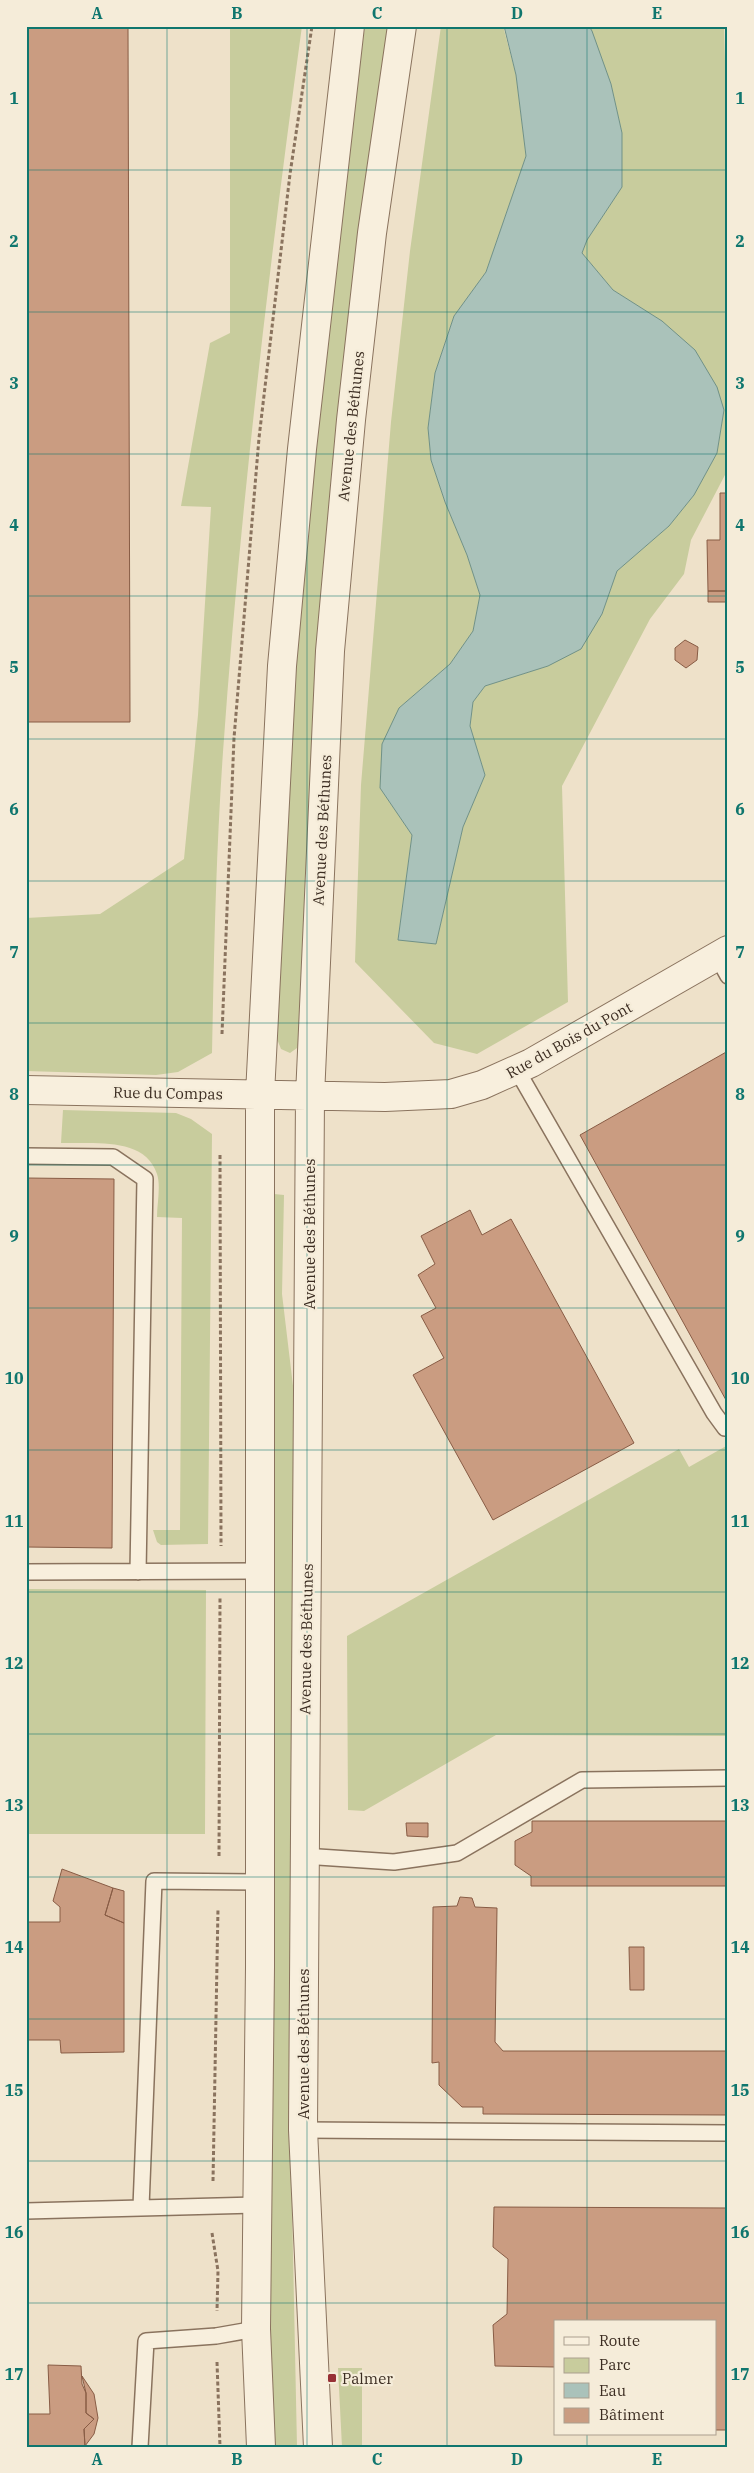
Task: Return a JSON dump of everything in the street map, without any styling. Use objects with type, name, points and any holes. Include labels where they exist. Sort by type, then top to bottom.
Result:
[{"type":"street","points":[[261,2447],[256,2329],[260,1967],[258,1882],[260,1094],[282,666],[303,440],[350,26]]},
{"type":"street","name":"Avenue des Béthunes","points":[[318,2447],[303,2130],[310,1096],[332,632],[372,233],[402,26]]},
{"type":"street","name":"Rue du Bois du Pont","points":[[310,1096],[394,1097],[452,1094],[482,1085],[517,1070],[724,961]]},
{"type":"street","name":"Rue du Compas","points":[[26,1090],[310,1096]]},
{"type":"lane","points":[[517,1070],[714,1413],[725,1428],[728,1427]]},
{"type":"lane","points":[[26,1156],[113,1157],[145,1179],[138,1572]]},
{"type":"lane","points":[[26,1572],[260,1571]]},
{"type":"lane","points":[[304,1856],[394,1862],[457,1853],[582,1780],[728,1778]]},
{"type":"lane","points":[[141,2207],[154,1881],[258,1882]]},
{"type":"lane","points":[[303,2130],[728,2134]]},
{"type":"lane","points":[[26,2211],[256,2205]]},
{"type":"lane","points":[[140,2447],[146,2341],[216,2336],[256,2329]]},
{"type":"path","points":[[222,1034],[234,738],[259,448],[290,174],[312,26]]},
{"type":"path","points":[[220,1154],[221,1571],[219,1882],[212,2236],[218,2271],[216,2336],[220,2447]]},
{"type":"green space","points":[[230,26],[302,26],[256,389],[230,661],[219,827],[212,1053],[178,1072],[156,1075],[26,1071],[26,918],[100,914],[184,859],[198,715],[211,507],[181,506],[210,343],[230,333]]},
{"type":"green space","points":[[365,26],[389,26],[310,799],[300,1039],[297,1048],[290,1053],[281,1049],[277,1039],[286,809],[296,636],[322,371]]},
{"type":"green space","points":[[441,26],[503,26],[516,75],[526,156],[486,272],[454,316],[435,373],[428,428],[431,460],[480,595],[473,631],[450,664],[399,708],[380,788],[412,835],[398,939],[436,944],[463,827],[485,775],[470,726],[473,702],[485,686],[548,666],[602,614],[617,571],[669,526],[694,495],[717,453],[724,410],[662,321],[613,290],[582,253],[587,240],[622,187],[622,133],[611,84],[589,26],[724,26],[728,158],[726,473],[691,540],[684,574],[650,619],[562,786],[568,1002],[477,1054],[434,1043],[355,962],[361,785],[391,422],[410,251]]},
{"type":"green space","points":[[63,1110],[176,1113],[191,1119],[212,1134],[208,1544],[161,1545],[157,1542],[153,1530],[180,1530],[182,1218],[157,1217],[159,1189],[157,1174],[151,1162],[141,1153],[130,1148],[102,1143],[61,1143]]},
{"type":"green space","points":[[274,1194],[284,1195],[282,1294],[296,1411],[292,2206],[297,2447],[272,2447],[268,2305]]},
{"type":"green space","points":[[728,1445],[728,1736],[496,1735],[364,1811],[348,1810],[347,1636],[679,1449],[689,1467]]},
{"type":"green space","points":[[26,1589],[206,1590],[205,1834],[26,1834]]},
{"type":"green space","points":[[338,2368],[362,2368],[362,2447],[342,2447]]},
{"type":"water","points":[[504,26],[589,26],[592,31],[611,84],[622,133],[622,187],[587,240],[582,253],[613,290],[662,321],[695,350],[717,387],[724,410],[717,453],[694,495],[669,526],[617,571],[602,614],[581,649],[548,666],[485,686],[473,702],[470,726],[485,775],[463,827],[436,944],[398,940],[412,835],[380,788],[382,744],[399,708],[450,664],[473,631],[480,595],[431,460],[428,428],[435,373],[454,316],[486,272],[526,156],[516,75]]},
{"type":"building","points":[[26,26],[128,26],[130,722],[26,722]]},
{"type":"building","points":[[720,493],[728,493],[728,591],[708,591],[707,540],[720,540]]},
{"type":"building","points":[[708,591],[728,591],[728,602],[708,602]]},
{"type":"building","points":[[685,640],[698,647],[697,660],[686,668],[675,660],[675,648]]},
{"type":"building","points":[[728,1051],[728,1399],[726,1400],[580,1135]]},
{"type":"building","points":[[26,1178],[114,1179],[112,1548],[26,1547]]},
{"type":"building","points":[[470,1210],[482,1235],[511,1219],[634,1443],[493,1520],[413,1375],[444,1358],[421,1316],[436,1308],[418,1275],[435,1264],[421,1236]]},
{"type":"building","points":[[532,1821],[728,1821],[728,1886],[531,1886],[531,1876],[515,1865],[515,1841],[532,1832]]},
{"type":"building","points":[[406,1823],[428,1823],[428,1837],[407,1836]]},
{"type":"building","points":[[62,1869],[113,1888],[105,1915],[124,1923],[124,2052],[61,2053],[60,2040],[26,2040],[26,1922],[60,1922],[60,1907],[53,1901]]},
{"type":"building","points":[[113,1888],[124,1891],[124,1923],[105,1915]]},
{"type":"building","points":[[460,1897],[472,1898],[475,1907],[497,1908],[495,2042],[503,2051],[728,2051],[728,2115],[483,2114],[483,2107],[462,2107],[439,2085],[439,2062],[432,2063],[433,1907],[457,1906]]},
{"type":"building","points":[[629,1947],[644,1947],[644,1990],[630,1990]]},
{"type":"building","points":[[494,2207],[728,2208],[728,2430],[716,2430],[716,2320],[554,2320],[554,2367],[495,2366],[493,2325],[507,2314],[508,2259],[493,2247]]},
{"type":"building","points":[[48,2365],[81,2366],[82,2384],[86,2393],[86,2413],[94,2419],[84,2429],[85,2447],[26,2447],[26,2414],[50,2414]]},
{"type":"building","points":[[82,2376],[94,2394],[98,2418],[94,2434],[85,2446],[84,2429],[94,2419],[86,2413],[86,2393]]},
{"type":"place","name":"Palmer","points":[[332,2378]]}]
